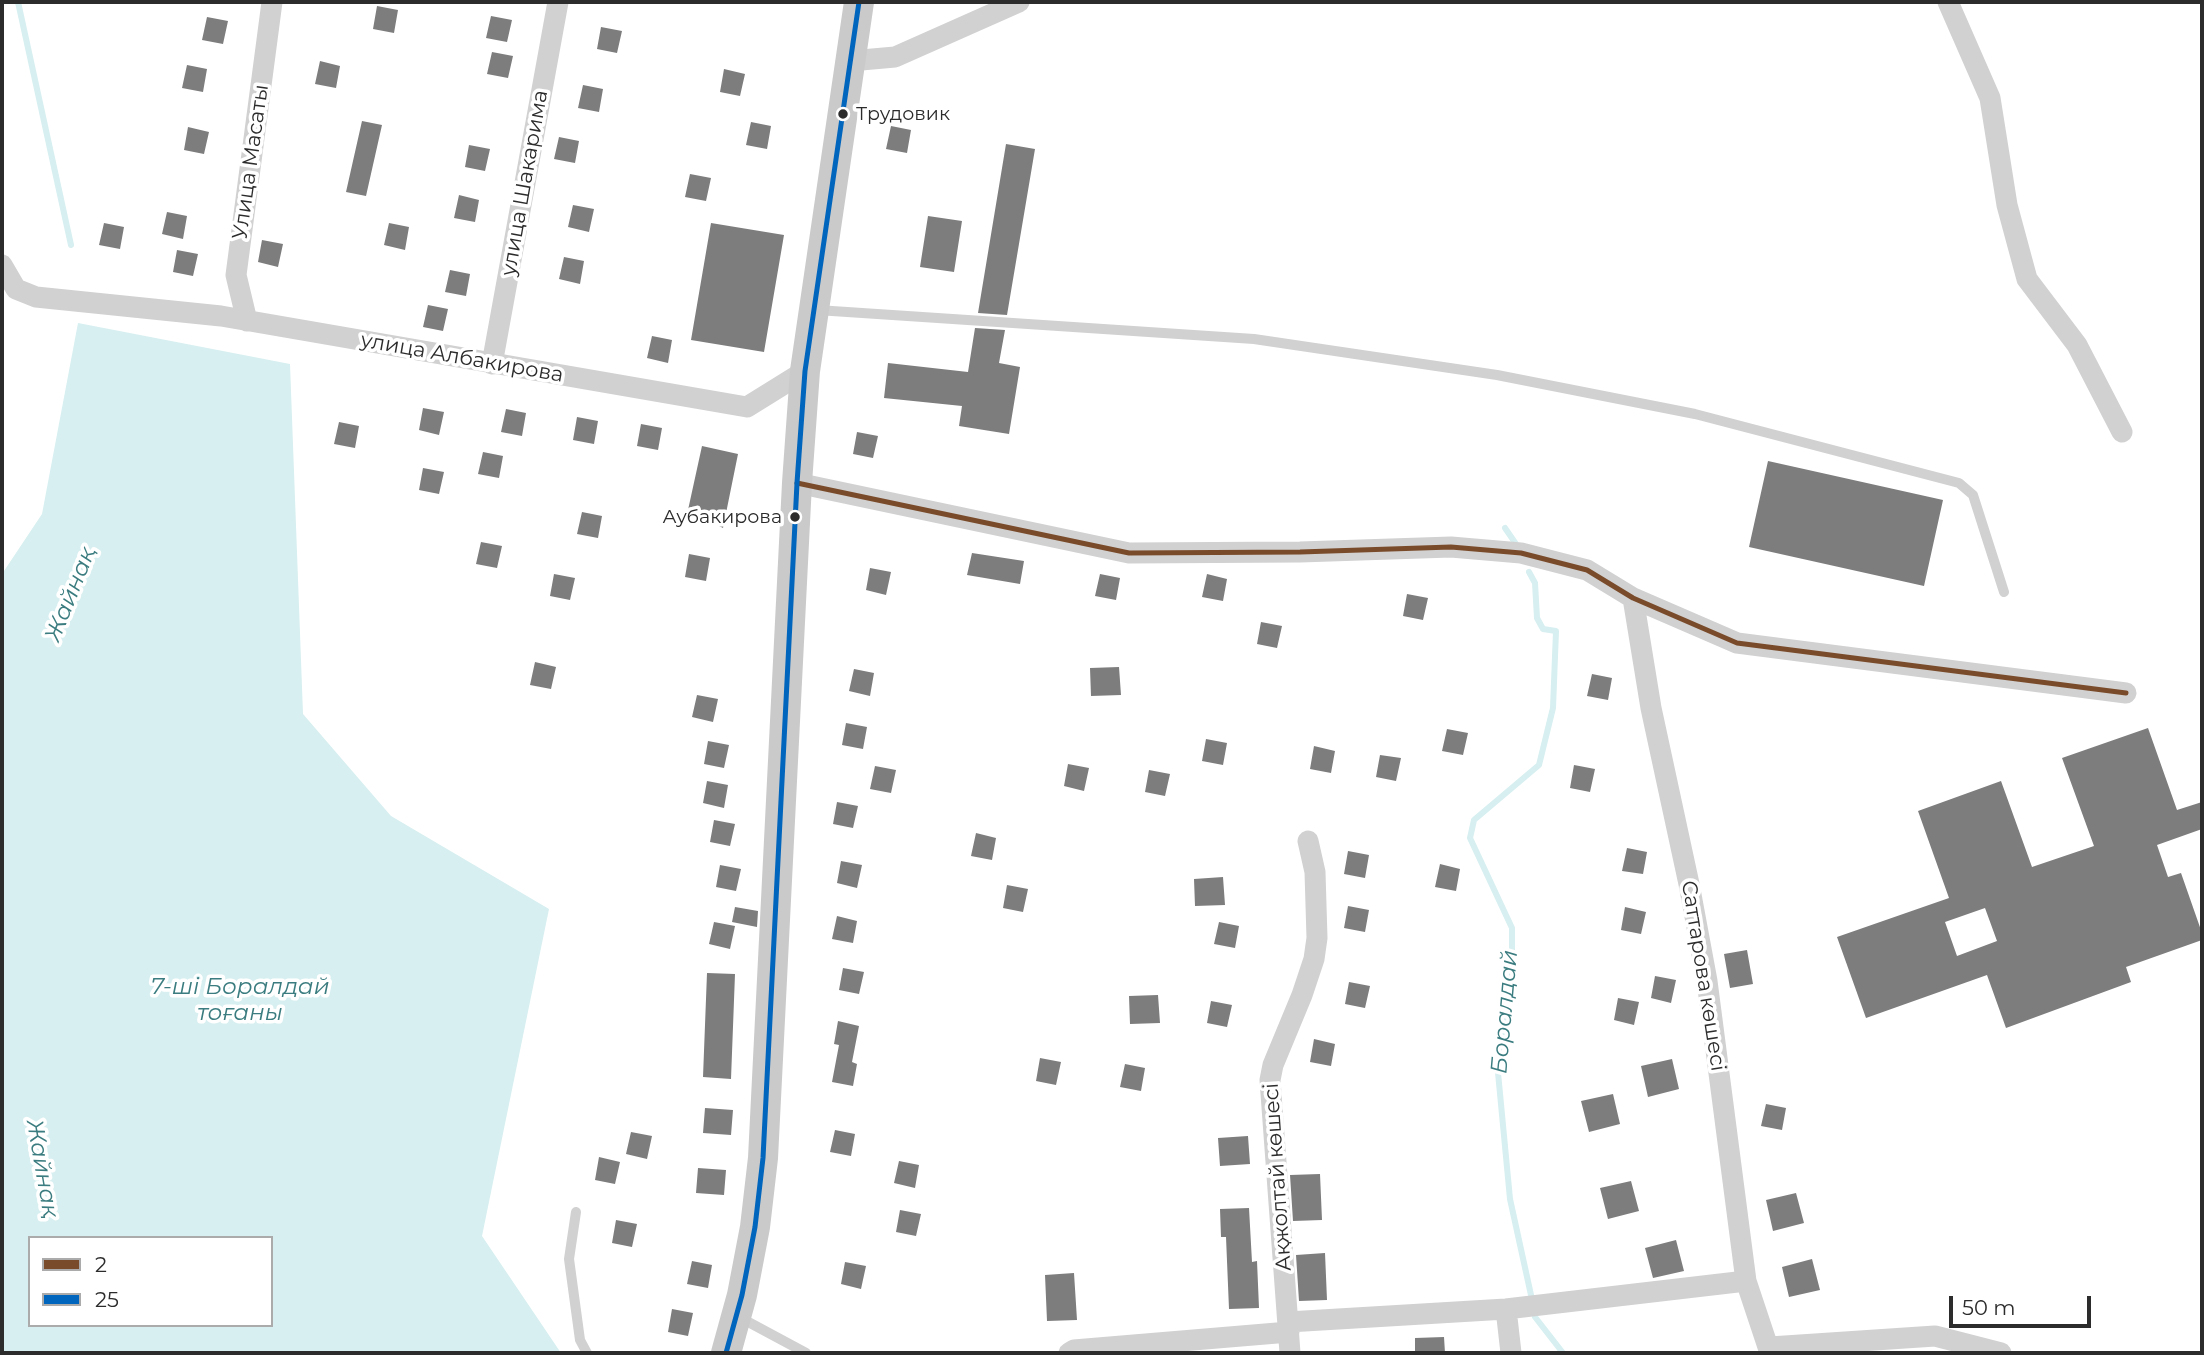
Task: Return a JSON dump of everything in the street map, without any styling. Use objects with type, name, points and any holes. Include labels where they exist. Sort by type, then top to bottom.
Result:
[{"type":"main road","points":[[726,1353],[755,1227],[763,1158],[797,483],[806,371],[859,2]]},
{"type":"street","name":"Улица Масаты","points":[[247,321],[236,275],[272,2]]},
{"type":"street","name":"улица Шакарима","points":[[492,364],[558,2]]},
{"type":"street","points":[[850,61],[895,57],[1019,2]]},
{"type":"street","points":[[1948,2],[1990,98],[2007,205],[2027,279],[2077,345],[2122,432]]},
{"type":"street","name":"улица Албакирова","points":[[2,265],[16,289],[36,297],[247,321],[747,407],[806,371]]},
{"type":"street","points":[[797,483],[1129,553],[1300,552],[1451,547],[1521,553],[1587,570],[1633,598],[1737,643],[2126,693]]},
{"type":"street","name":"Саттарова көшесі","points":[[1633,598],[1651,708],[1707,981],[1745,1281],[1770,1350]]},
{"type":"street","name":"Ақжолтай көшесі","points":[[1289,1336],[1270,1080],[1273,1065],[1303,995],[1314,959],[1317,938],[1315,872],[1308,841]]},
{"type":"street","points":[[1069,1353],[1074,1350],[1289,1336],[1745,1281]]},
{"type":"street","points":[[1506,1309],[1511,1353]]},
{"type":"street","points":[[1770,1350],[1935,1336],[2001,1353]]},
{"type":"lane","points":[[814,310],[1254,339],[1497,375],[1695,414],[1959,483],[1973,495],[2004,592]]},
{"type":"lane","points":[[576,1212],[569,1259],[580,1340],[587,1353]]},
{"type":"lane","points":[[736,1316],[806,1353]]},
{"type":"water","name":"7-ші Боралдай тоғаны","points":[[78,323],[290,364],[303,714],[391,816],[549,909],[482,1236],[561,1353],[2,1353],[2,574],[42,514]]},
{"type":"building","points":[[377,6],[398,10],[394,33],[373,29]]},
{"type":"building","points":[[491,16],[512,20],[507,42],[486,38]]},
{"type":"building","points":[[207,17],[228,21],[223,44],[202,40]]},
{"type":"building","points":[[601,27],[622,31],[617,53],[597,49]]},
{"type":"building","points":[[492,52],[513,56],[508,78],[487,74]]},
{"type":"building","points":[[320,61],[340,66],[336,88],[315,84]]},
{"type":"building","points":[[187,65],[207,69],[203,92],[182,88]]},
{"type":"building","points":[[724,69],[745,74],[740,96],[720,92]]},
{"type":"building","points":[[583,85],[603,89],[599,112],[578,108]]},
{"type":"building","points":[[362,121],[382,125],[366,196],[346,192]]},
{"type":"building","points":[[751,122],[771,126],[767,149],[746,145]]},
{"type":"building","points":[[891,126],[911,130],[907,153],[886,149]]},
{"type":"building","points":[[188,127],[209,132],[204,154],[184,150]]},
{"type":"building","points":[[559,137],[579,141],[575,163],[554,159]]},
{"type":"building","points":[[1006,144],[1035,149],[1007,315],[978,313]]},
{"type":"building","points":[[469,145],[490,149],[485,171],[465,167]]},
{"type":"building","points":[[690,174],[711,178],[706,201],[685,197]]},
{"type":"building","points":[[459,195],[479,200],[475,222],[454,218]]},
{"type":"building","points":[[573,205],[594,209],[589,232],[568,227]]},
{"type":"building","points":[[167,212],[187,216],[183,239],[162,234]]},
{"type":"building","points":[[928,216],[962,221],[954,272],[920,267]]},
{"type":"building","points":[[104,223],[124,227],[120,249],[99,245]]},
{"type":"building","points":[[389,223],[409,227],[405,250],[384,245]]},
{"type":"building","points":[[711,223],[784,235],[764,352],[691,340]]},
{"type":"building","points":[[262,240],[283,244],[278,267],[258,262]]},
{"type":"building","points":[[177,250],[198,254],[193,276],[173,272]]},
{"type":"building","points":[[564,257],[584,261],[580,284],[559,279]]},
{"type":"building","points":[[450,270],[470,274],[466,296],[445,292]]},
{"type":"building","points":[[428,305],[448,309],[443,331],[423,327]]},
{"type":"building","points":[[975,328],[1005,330],[999,363],[1020,367],[1009,434],[959,426],[962,406],[884,398],[888,363],[968,372]]},
{"type":"building","points":[[652,336],[672,340],[668,363],[647,358]]},
{"type":"building","points":[[423,408],[444,412],[439,435],[419,430]]},
{"type":"building","points":[[506,409],[526,413],[522,436],[501,432]]},
{"type":"building","points":[[577,417],[598,421],[594,444],[573,440]]},
{"type":"building","points":[[339,422],[359,426],[355,448],[334,444]]},
{"type":"building","points":[[641,424],[662,428],[658,450],[637,446]]},
{"type":"building","points":[[857,432],[878,436],[873,458],[853,454]]},
{"type":"building","points":[[702,446],[738,454],[723,528],[688,510]]},
{"type":"building","points":[[483,452],[503,456],[499,478],[478,474]]},
{"type":"building","points":[[1768,461],[1943,500],[1924,586],[1749,547]]},
{"type":"building","points":[[423,468],[444,472],[439,494],[419,490]]},
{"type":"building","points":[[582,512],[602,516],[598,538],[577,534]]},
{"type":"building","points":[[481,542],[502,546],[497,568],[476,564]]},
{"type":"building","points":[[972,553],[1024,561],[1020,584],[967,575]]},
{"type":"building","points":[[689,554],[710,558],[706,581],[685,577]]},
{"type":"building","points":[[870,568],[891,572],[886,595],[866,590]]},
{"type":"building","points":[[554,574],[575,578],[570,600],[550,596]]},
{"type":"building","points":[[1100,574],[1120,578],[1116,600],[1095,596]]},
{"type":"building","points":[[1207,574],[1227,579],[1223,601],[1202,597]]},
{"type":"building","points":[[1407,594],[1428,598],[1423,620],[1403,616]]},
{"type":"building","points":[[1261,622],[1282,626],[1277,648],[1257,644]]},
{"type":"building","points":[[535,662],[556,667],[551,689],[530,685]]},
{"type":"building","points":[[1119,667],[1121,695],[1091,696],[1090,668]]},
{"type":"building","points":[[854,669],[874,673],[870,696],[849,691]]},
{"type":"building","points":[[1592,674],[1612,678],[1608,700],[1587,696]]},
{"type":"building","points":[[697,695],[718,699],[713,722],[692,717]]},
{"type":"building","points":[[846,723],[867,727],[863,749],[842,745]]},
{"type":"building","points":[[2148,728],[2177,810],[2202,802],[2202,829],[2157,845],[2168,877],[2181,873],[2202,940],[2126,967],[2131,982],[2006,1028],[1987,975],[1866,1018],[1837,937],[1949,898],[1918,811],[2001,781],[2032,867],[2094,846],[2062,758]],"holes":[[[1985,908],[1997,941],[1957,956],[1945,922]]]},
{"type":"building","points":[[1447,729],[1468,733],[1463,755],[1442,751]]},
{"type":"building","points":[[1206,739],[1227,743],[1223,765],[1202,761]]},
{"type":"building","points":[[708,741],[729,745],[724,768],[704,764]]},
{"type":"building","points":[[1314,746],[1335,751],[1331,773],[1310,769]]},
{"type":"building","points":[[1380,755],[1401,758],[1396,781],[1376,777]]},
{"type":"building","points":[[1068,764],[1089,768],[1084,791],[1064,786]]},
{"type":"building","points":[[1574,765],[1595,769],[1590,792],[1570,788]]},
{"type":"building","points":[[875,766],[896,770],[891,793],[870,789]]},
{"type":"building","points":[[1149,770],[1170,774],[1165,796],[1145,792]]},
{"type":"building","points":[[707,781],[728,785],[724,808],[703,803]]},
{"type":"building","points":[[837,802],[858,806],[853,828],[833,824]]},
{"type":"building","points":[[714,820],[735,824],[730,846],[710,842]]},
{"type":"building","points":[[976,833],[996,838],[992,860],[971,856]]},
{"type":"building","points":[[1627,848],[1647,852],[1643,874],[1622,871]]},
{"type":"building","points":[[1348,851],[1369,855],[1365,878],[1344,874]]},
{"type":"building","points":[[841,861],[862,865],[857,888],[837,883]]},
{"type":"building","points":[[1440,864],[1460,869],[1456,891],[1435,887]]},
{"type":"building","points":[[720,865],[741,869],[736,891],[716,887]]},
{"type":"building","points":[[1223,877],[1225,905],[1195,906],[1194,879]]},
{"type":"building","points":[[1007,885],[1028,889],[1023,912],[1003,908]]},
{"type":"building","points":[[1348,906],[1369,910],[1365,932],[1344,928]]},
{"type":"building","points":[[735,907],[758,911],[757,927],[732,922]]},
{"type":"building","points":[[1625,907],[1646,912],[1641,934],[1621,930]]},
{"type":"building","points":[[837,916],[857,921],[853,943],[832,939]]},
{"type":"building","points":[[714,922],[735,926],[730,949],[709,944]]},
{"type":"building","points":[[1219,922],[1239,926],[1235,948],[1214,944]]},
{"type":"building","points":[[1747,950],[1753,984],[1730,988],[1724,954]]},
{"type":"building","points":[[843,968],[864,972],[859,994],[839,990]]},
{"type":"building","points":[[707,973],[735,974],[731,1079],[703,1077]]},
{"type":"building","points":[[1655,976],[1676,980],[1671,1003],[1651,998]]},
{"type":"building","points":[[1349,982],[1370,986],[1365,1008],[1345,1004]]},
{"type":"building","points":[[1158,995],[1160,1023],[1130,1024],[1129,996]]},
{"type":"building","points":[[1618,998],[1639,1002],[1634,1025],[1614,1020]]},
{"type":"building","points":[[1211,1001],[1232,1005],[1227,1027],[1207,1023]]},
{"type":"building","points":[[838,1021],[859,1026],[852,1062],[857,1064],[853,1086],[832,1082],[839,1045],[834,1044]]},
{"type":"building","points":[[1314,1039],[1335,1044],[1331,1066],[1310,1062]]},
{"type":"building","points":[[1040,1058],[1061,1062],[1056,1085],[1036,1081]]},
{"type":"building","points":[[1672,1059],[1679,1089],[1648,1097],[1641,1066]]},
{"type":"building","points":[[1125,1064],[1145,1068],[1141,1091],[1120,1087]]},
{"type":"building","points":[[1613,1094],[1620,1124],[1589,1132],[1581,1101]]},
{"type":"building","points":[[1766,1104],[1786,1108],[1782,1130],[1761,1126]]},
{"type":"building","points":[[705,1108],[733,1110],[731,1135],[703,1133]]},
{"type":"building","points":[[835,1130],[855,1134],[851,1156],[830,1152]]},
{"type":"building","points":[[631,1132],[652,1136],[647,1159],[626,1154]]},
{"type":"building","points":[[1248,1136],[1250,1164],[1220,1166],[1218,1138]]},
{"type":"building","points":[[599,1157],[620,1162],[615,1184],[595,1180]]},
{"type":"building","points":[[899,1161],[919,1165],[915,1188],[894,1183]]},
{"type":"building","points":[[698,1168],[726,1170],[724,1195],[696,1193]]},
{"type":"building","points":[[1320,1174],[1322,1220],[1293,1221],[1290,1175]]},
{"type":"building","points":[[1631,1181],[1639,1211],[1608,1219],[1600,1188]]},
{"type":"building","points":[[1796,1193],[1804,1223],[1773,1231],[1766,1200]]},
{"type":"building","points":[[1249,1208],[1252,1262],[1257,1261],[1259,1308],[1229,1309],[1226,1237],[1221,1237],[1220,1209]]},
{"type":"building","points":[[900,1210],[921,1214],[916,1236],[896,1232]]},
{"type":"building","points":[[616,1220],[637,1224],[632,1247],[612,1243]]},
{"type":"building","points":[[1676,1240],[1684,1271],[1653,1278],[1645,1248]]},
{"type":"building","points":[[1325,1253],[1327,1300],[1299,1301],[1296,1255]]},
{"type":"building","points":[[1812,1259],[1820,1290],[1789,1297],[1782,1267]]},
{"type":"building","points":[[692,1261],[712,1265],[708,1288],[687,1284]]},
{"type":"building","points":[[845,1262],[866,1266],[861,1289],[841,1284]]},
{"type":"building","points":[[1074,1273],[1077,1320],[1047,1321],[1045,1275]]},
{"type":"building","points":[[672,1309],[693,1313],[688,1336],[668,1332]]},
{"type":"building","points":[[1444,1337],[1445,1353],[1415,1353],[1415,1338]]},
{"type":"waterway","name":"Жайнақ","points":[[18,2],[71,245]]},
{"type":"waterway","name":"Боралдай","points":[[1505,528],[1516,544]]},
{"type":"waterway","name":"Боралдай","points":[[1529,572],[1535,583],[1537,618],[1543,629],[1556,631],[1553,708],[1539,765],[1474,820],[1470,838],[1512,928],[1512,974],[1497,1062],[1510,1199],[1531,1295]]},
{"type":"waterway","name":"Боралдай","points":[[1535,1317],[1563,1353]]},
{"type":"transit line","name":"25","points":[[726,1353],[742,1295],[755,1227],[763,1158],[805,371],[859,2]]},
{"type":"transit line","name":"2","points":[[797,483],[1129,553],[1300,552],[1451,547],[1521,553],[1587,570],[1633,598],[1737,643],[2126,693]]},
{"type":"place","name":"Трудовик","points":[[843,114]]},
{"type":"place","name":"Аубакирова","points":[[795,517]]}]
